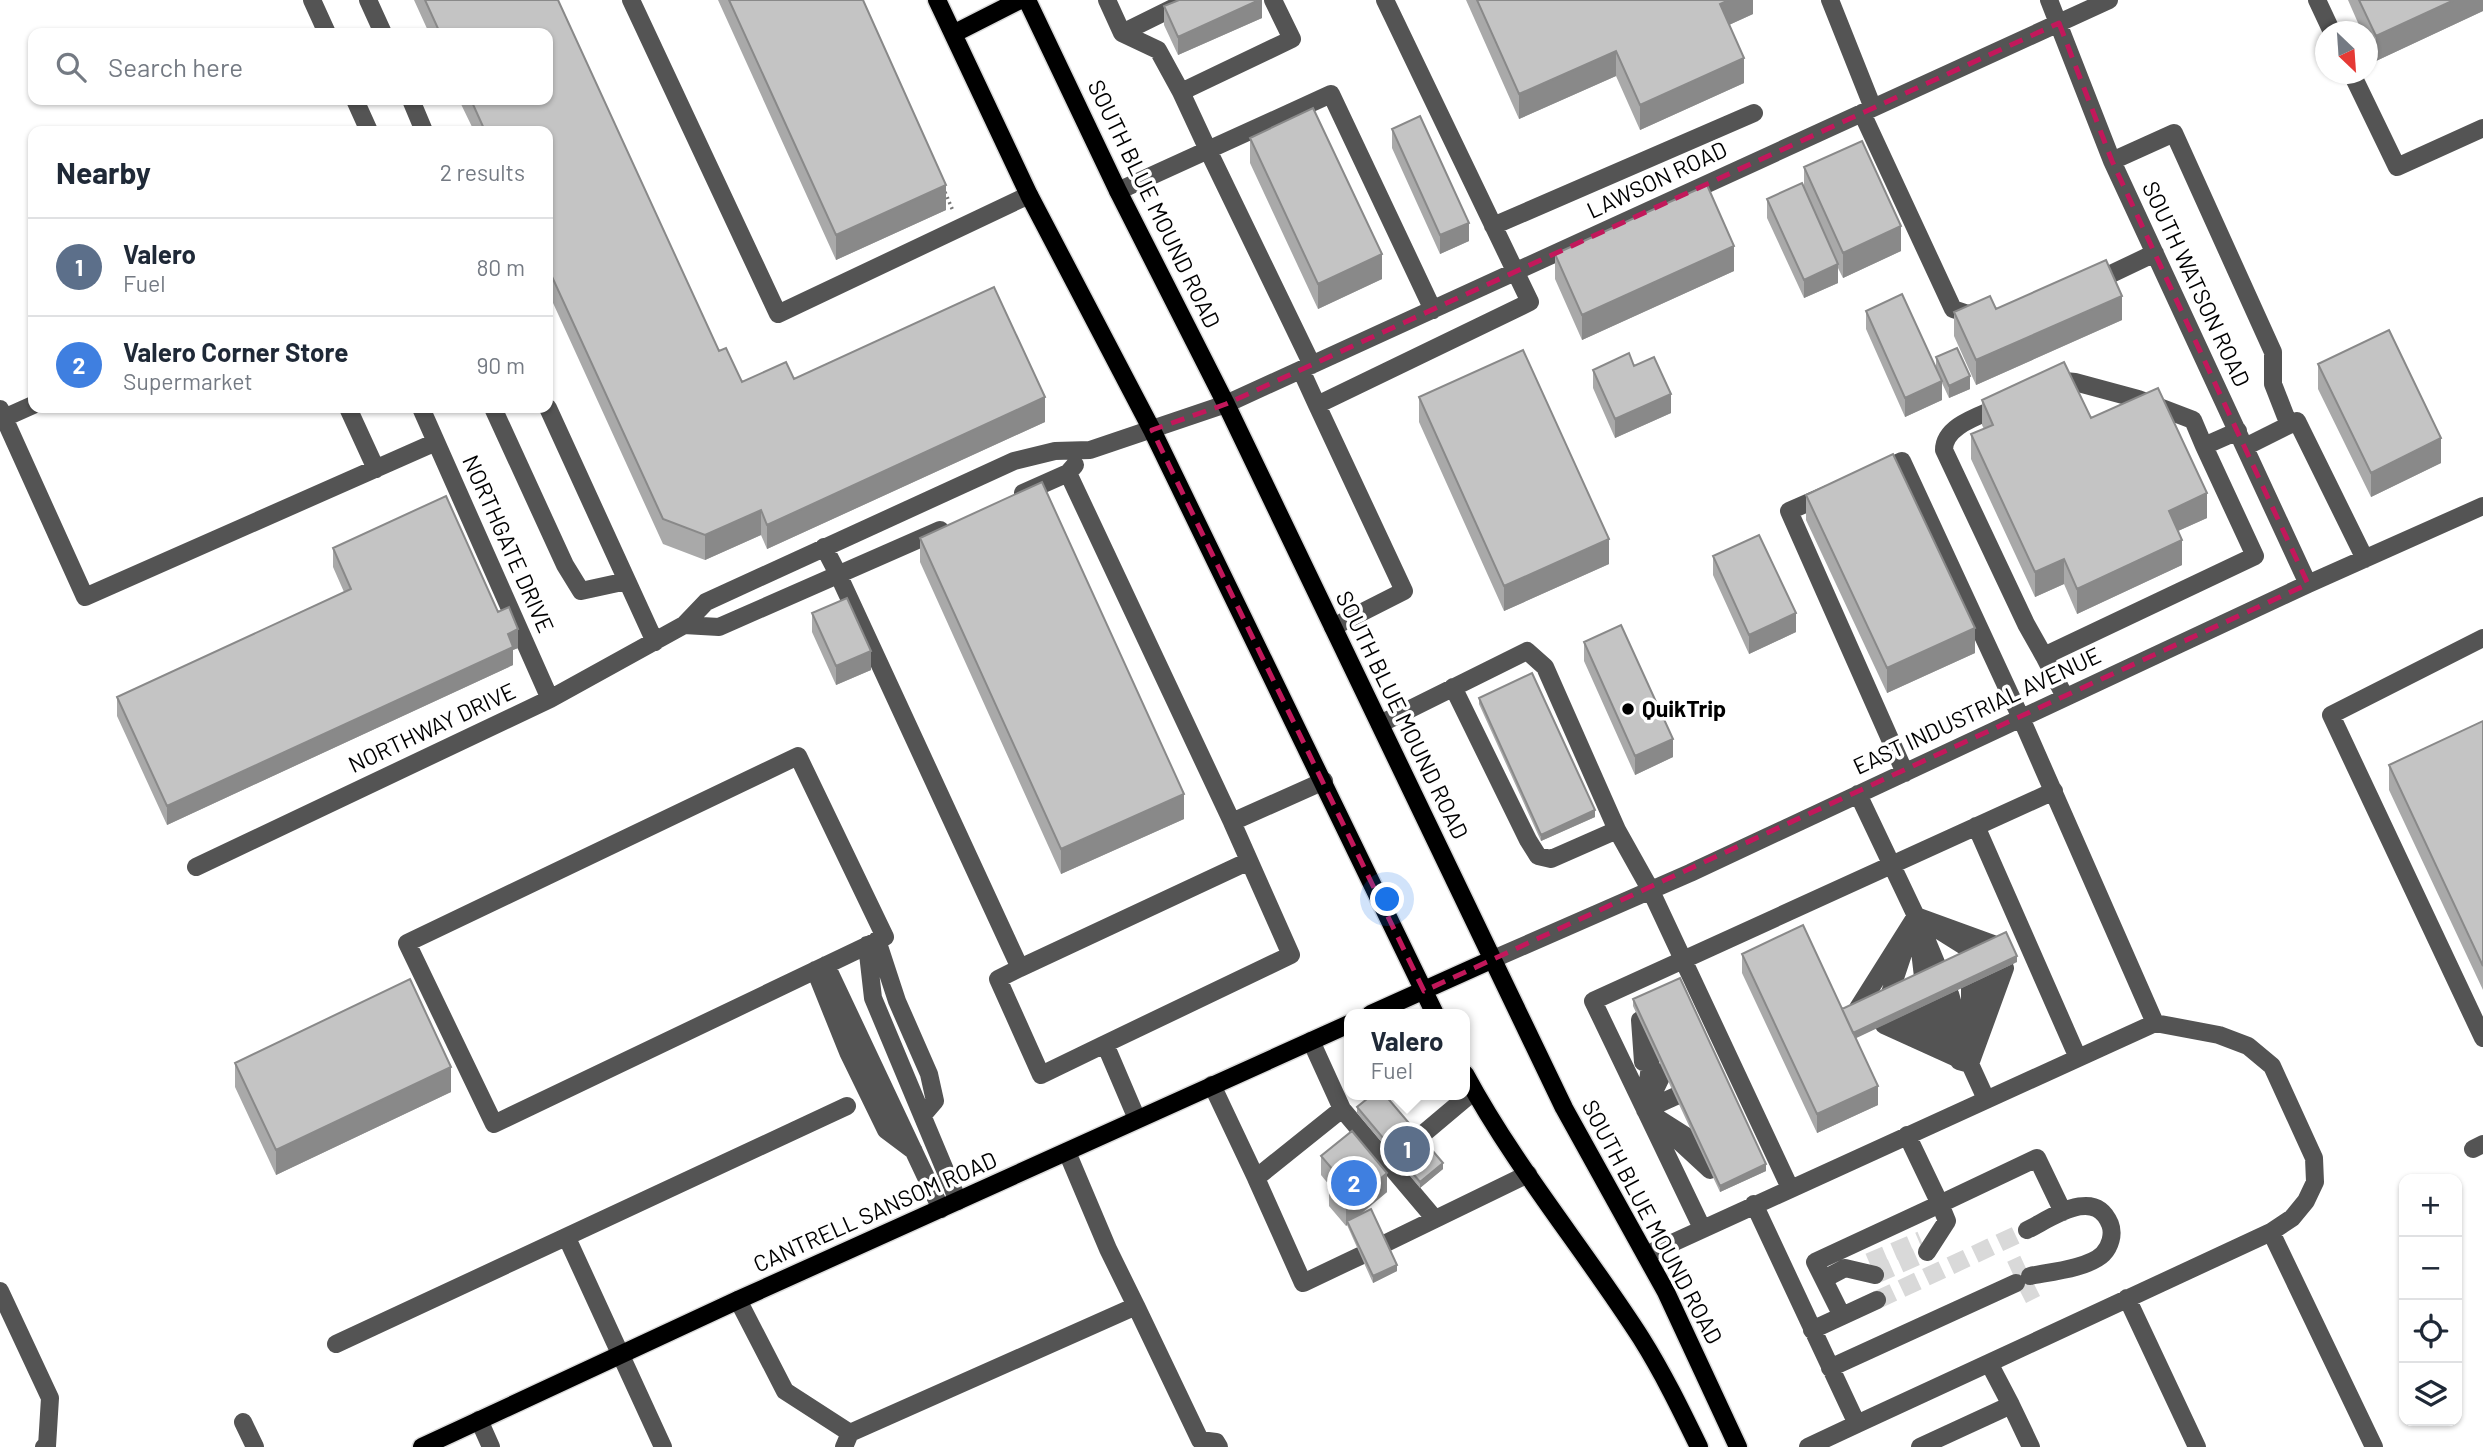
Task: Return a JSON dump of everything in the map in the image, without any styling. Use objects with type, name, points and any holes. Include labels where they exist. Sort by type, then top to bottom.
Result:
[{"type":"main road","points":[[937,0],[1029,195],[1152,430],[1433,1009]]},
{"type":"main road","points":[[953,34],[1020,0]]},
{"type":"main road","name":"SOUTH BLUE MOUND ROAD","points":[[1027,0],[1118,191],[1226,404],[1491,960],[1564,1108],[1679,1319],[1738,1447]]},
{"type":"main road","points":[[1383,1009],[1491,960]]},
{"type":"main road","name":"CANTRELL SANSOM ROAD","points":[[422,1447],[738,1300],[1344,1026]]},
{"type":"main road","points":[[1470,1083],[1528,1174],[1647,1348],[1699,1447]]},
{"type":"street","points":[[312,0],[325,28]]},
{"type":"street","points":[[368,0],[381,28]]},
{"type":"street","points":[[631,0],[778,314],[1029,195]]},
{"type":"street","points":[[1107,0],[1122,33],[1158,50],[1181,92],[1306,368],[1317,405],[1404,591],[1333,627]]},
{"type":"street","points":[[1122,33],[1189,0]]},
{"type":"street","points":[[1181,92],[1292,39],[1273,0]]},
{"type":"street","points":[[1317,405],[1530,302],[1385,0]]},
{"type":"street","points":[[1830,0],[1868,110],[1953,309],[1968,314],[1995,310]]},
{"type":"street","name":"SOUTH WATSON ROAD","points":[[2049,0],[2112,160],[2308,584]]},
{"type":"street","name":"LAWSON ROAD","points":[[1226,404],[2109,0]]},
{"type":"street","points":[[2317,0],[2327,21]]},
{"type":"street","points":[[2357,84],[2397,167],[2483,128]]},
{"type":"street","points":[[1118,191],[1331,94],[1433,310]]},
{"type":"street","points":[[357,105],[367,126]]},
{"type":"street","points":[[413,105],[422,126]]},
{"type":"street","points":[[1493,226],[1754,113]]},
{"type":"street","points":[[2112,160],[2174,133],[2273,352],[2273,384],[2289,425]]},
{"type":"street","points":[[2072,293],[2155,253]]},
{"type":"street","points":[[2040,390],[2065,381],[2075,382],[2138,399],[2193,420],[2255,556],[2044,656]]},
{"type":"street","points":[[2017,399],[1949,433],[1944,442],[1944,450],[2026,624],[2065,697]]},
{"type":"street","name":"NORTHWAY DRIVE","points":[[196,867],[550,699],[684,625],[706,602],[1014,461],[1055,451],[1090,450],[1226,404]]},
{"type":"street","points":[[28,406],[2,414],[85,597],[436,442]]},
{"type":"street","points":[[350,413],[376,468]]},
{"type":"street","name":"NORTHGATE DRIVE","points":[[423,413],[550,699]]},
{"type":"street","points":[[495,413],[565,565],[580,591],[627,582]]},
{"type":"street","points":[[550,413],[656,642]]},
{"type":"street","points":[[2204,446],[2241,439],[2297,421],[2365,559]]},
{"type":"street","name":"NORTHWAY DRIVE","points":[[1005,501],[1068,473],[1090,450]]},
{"type":"street","points":[[1864,478],[1902,461],[2021,718],[2155,1023]]},
{"type":"street","points":[[1068,473],[1232,822],[1291,955],[1041,1075],[998,979],[1249,861]]},
{"type":"street","points":[[1839,489],[1788,511],[1905,773]]},
{"type":"street","name":"EAST INDUSTRIAL AVENUE","points":[[1491,960],[1905,773],[2308,584],[2483,506]]},
{"type":"street","points":[[684,625],[719,627],[955,524]]},
{"type":"street","points":[[824,547],[1020,968]]},
{"type":"street","points":[[2483,638],[2331,715],[2483,1038]]},
{"type":"street","points":[[1380,723],[1527,651],[1545,667],[1617,830],[1650,889],[1683,958],[1756,1149]]},
{"type":"street","points":[[1453,687],[1538,856],[1551,859],[1617,830]]},
{"type":"street","points":[[798,756],[885,937],[820,967],[494,1124],[407,943],[798,756]]},
{"type":"street","points":[[1232,822],[1324,781]]},
{"type":"street","points":[[1702,1228],[1593,1001],[2053,791]]},
{"type":"street","points":[[1858,794],[1916,916],[1931,973]]},
{"type":"street","points":[[1976,826],[2078,1058]]},
{"type":"street","points":[[1916,916],[1993,944]]},
{"type":"street","points":[[1916,916],[1975,953]]},
{"type":"street","points":[[1916,916],[1958,961]]},
{"type":"street","points":[[1898,989],[1916,916]]},
{"type":"street","points":[[1865,1004],[1916,916]]},
{"type":"street","points":[[872,943],[929,1074],[935,1101],[923,1115],[958,1201]]},
{"type":"street","points":[[820,967],[916,1153],[941,1209]]},
{"type":"street","points":[[1970,1064],[2005,968]]},
{"type":"street","points":[[1970,1064],[1978,981]]},
{"type":"street","points":[[1687,999],[1790,1188]]},
{"type":"street","points":[[1970,1064],[1926,1005],[1970,1064],[1986,1099]]},
{"type":"street","points":[[1640,1020],[1645,1110],[1710,1170]]},
{"type":"street","points":[[1646,1255],[2155,1023],[2219,1035],[2248,1046],[2272,1066],[2314,1158],[2315,1182],[2306,1201],[2291,1218],[2270,1232],[1808,1447]]},
{"type":"street","points":[[1699,1025],[1728,1073],[1744,1121]]},
{"type":"street","points":[[1877,1028],[1970,1064]]},
{"type":"street","points":[[1311,1041],[1342,1109],[1392,1162],[1435,1219]]},
{"type":"street","points":[[1104,1044],[1137,1119]]},
{"type":"street","points":[[1645,1110],[1652,1046]]},
{"type":"street","points":[[1710,1050],[1728,1073],[1732,1097]]},
{"type":"street","points":[[1645,1110],[1664,1071]]},
{"type":"street","points":[[1212,1085],[1303,1283],[1360,1255]]},
{"type":"street","points":[[1470,1094],[1474,1091]]},
{"type":"street","points":[[1645,1110],[1676,1097]]},
{"type":"street","points":[[1418,1139],[1464,1100]]},
{"type":"street","points":[[337,1343],[847,1107]]},
{"type":"street","points":[[1256,1178],[1342,1109]]},
{"type":"street","points":[[1645,1110],[1686,1119]]},
{"type":"street","points":[[1645,1110],[1697,1143]]},
{"type":"street","points":[[1907,1135],[1947,1221],[1924,1246]]},
{"type":"street","points":[[1067,1152],[1108,1249],[1200,1440],[1216,1442],[1219,1447]]},
{"type":"street","points":[[1842,1316],[1815,1262],[2037,1158],[2063,1212]]},
{"type":"street","points":[[1384,1244],[1528,1174]]},
{"type":"street","points":[[1754,1204],[1857,1424]]},
{"type":"street","points":[[1830,1368],[2023,1279],[2089,1263],[2102,1255],[2111,1242],[2112,1227],[2103,1212],[2092,1205],[2077,1205],[2027,1230]]},
{"type":"street","points":[[2270,1232],[2374,1447]]},
{"type":"street","points":[[567,1238],[621,1354],[659,1446]]},
{"type":"street","points":[[1824,1279],[1845,1268],[1872,1269]]},
{"type":"street","points":[[0,1291],[50,1398],[47,1446],[44,1447]]},
{"type":"street","points":[[2127,1298],[2197,1447]]},
{"type":"street","points":[[738,1300],[785,1391],[847,1440],[1136,1306]]},
{"type":"street","points":[[1812,1330],[1877,1300]]},
{"type":"street","points":[[1989,1363],[2031,1447]]},
{"type":"street","points":[[1920,1447],[2011,1405]]},
{"type":"street","points":[[479,1420],[491,1447]]},
{"type":"street","points":[[243,1422],[255,1447]]},
{"type":"path","points":[[943,189],[963,228]]},
{"type":"highlighted area","points":[[2059,23],[2112,161],[2308,584],[1424,991],[1152,430],[1226,404]]},
{"type":"building","points":[[425,0],[558,0],[719,351],[726,348],[742,382],[786,362],[794,379],[994,287],[1045,397],[767,525],[761,510],[705,535],[663,519],[553,279],[553,126],[483,126],[473,105],[553,105],[553,28],[438,28]]},
{"type":"building","points":[[729,0],[863,0],[946,185],[836,235]]},
{"type":"building","points":[[1179,0],[1259,0],[1178,37],[1164,6]]},
{"type":"building","points":[[1477,0],[1729,0],[1720,4],[1744,58],[1640,105],[1616,51],[1519,94]]},
{"type":"building","points":[[2359,0],[2454,0],[2378,35],[2378,21],[2369,21]]},
{"type":"building","points":[[1313,108],[1382,254],[1318,284],[1250,138]]},
{"type":"building","points":[[1420,116],[1469,223],[1440,235],[1392,129]]},
{"type":"building","points":[[1862,141],[1901,226],[1843,253],[1804,167]]},
{"type":"building","points":[[1802,183],[1838,264],[1804,280],[1767,199]]},
{"type":"building","points":[[1707,185],[1734,246],[1582,315],[1555,254]]},
{"type":"building","points":[[2106,260],[2122,296],[1976,360],[1954,312],[1990,296],[1996,309]]},
{"type":"building","points":[[1902,294],[1942,381],[1905,398],[1866,311]]},
{"type":"building","points":[[2389,330],[2441,438],[2371,473],[2318,364]]},
{"type":"building","points":[[1957,348],[1970,376],[1949,386],[1936,357]]},
{"type":"building","points":[[1523,350],[1609,539],[1504,586],[1419,397]]},
{"type":"building","points":[[1629,353],[1634,366],[1654,357],[1671,394],[1615,419],[1593,370]]},
{"type":"building","points":[[2064,362],[2091,418],[2158,388],[2207,493],[2169,511],[2182,540],[2077,589],[2064,559],[2035,572],[1971,434],[1993,425],[1982,400]]},
{"type":"building","points":[[1893,454],[1975,628],[1887,668],[1806,495]]},
{"type":"building","points":[[1042,482],[1184,794],[1061,849],[920,538]]},
{"type":"building","points":[[446,496],[498,612],[509,607],[518,629],[508,634],[513,647],[167,806],[117,697],[351,589],[333,548]]},
{"type":"building","points":[[1759,535],[1796,613],[1749,635],[1713,556]]},
{"type":"building","points":[[847,598],[871,651],[836,666],[812,613]]},
{"type":"building","name":"QuikTrip","points":[[1621,625],[1673,739],[1635,756],[1584,642]]},
{"type":"building","points":[[1532,673],[1595,810],[1541,835],[1479,698]]},
{"type":"building","points":[[2483,721],[2483,966],[2389,765]]},
{"type":"building","points":[[1803,925],[1878,1086],[1817,1114],[1742,954]]},
{"type":"building","points":[[2006,932],[2017,956],[1853,1033],[1842,1009]]},
{"type":"building","points":[[1680,978],[1766,1164],[1720,1186],[1633,999]]},
{"type":"building","points":[[410,979],[451,1067],[276,1150],[235,1063]]},
{"type":"building","points":[[1366,1100],[1389,1100],[1443,1163],[1420,1182],[1357,1107]]},
{"type":"building","points":[[1352,1131],[1387,1173],[1346,1208],[1329,1187],[1340,1178],[1321,1156]]},
{"type":"building","points":[[1371,1209],[1397,1265],[1373,1276],[1347,1221]]},
{"type":"tunnel","points":[[1877,1300],[2027,1230]]},
{"type":"tunnel","points":[[1869,1262],[1921,1240]]},
{"type":"tunnel","points":[[1875,1275],[1927,1252]]},
{"type":"tunnel","points":[[2011,1270],[2024,1264]]},
{"type":"tunnel","points":[[2022,1295],[2036,1288]]},
{"type":"place","name":"QuikTrip","points":[[1628,709]]},
{"type":"place","name":"Valero","points":[[1407,1149]]},
{"type":"place","name":"Valero Corner Store","points":[[1354,1183]]}]
